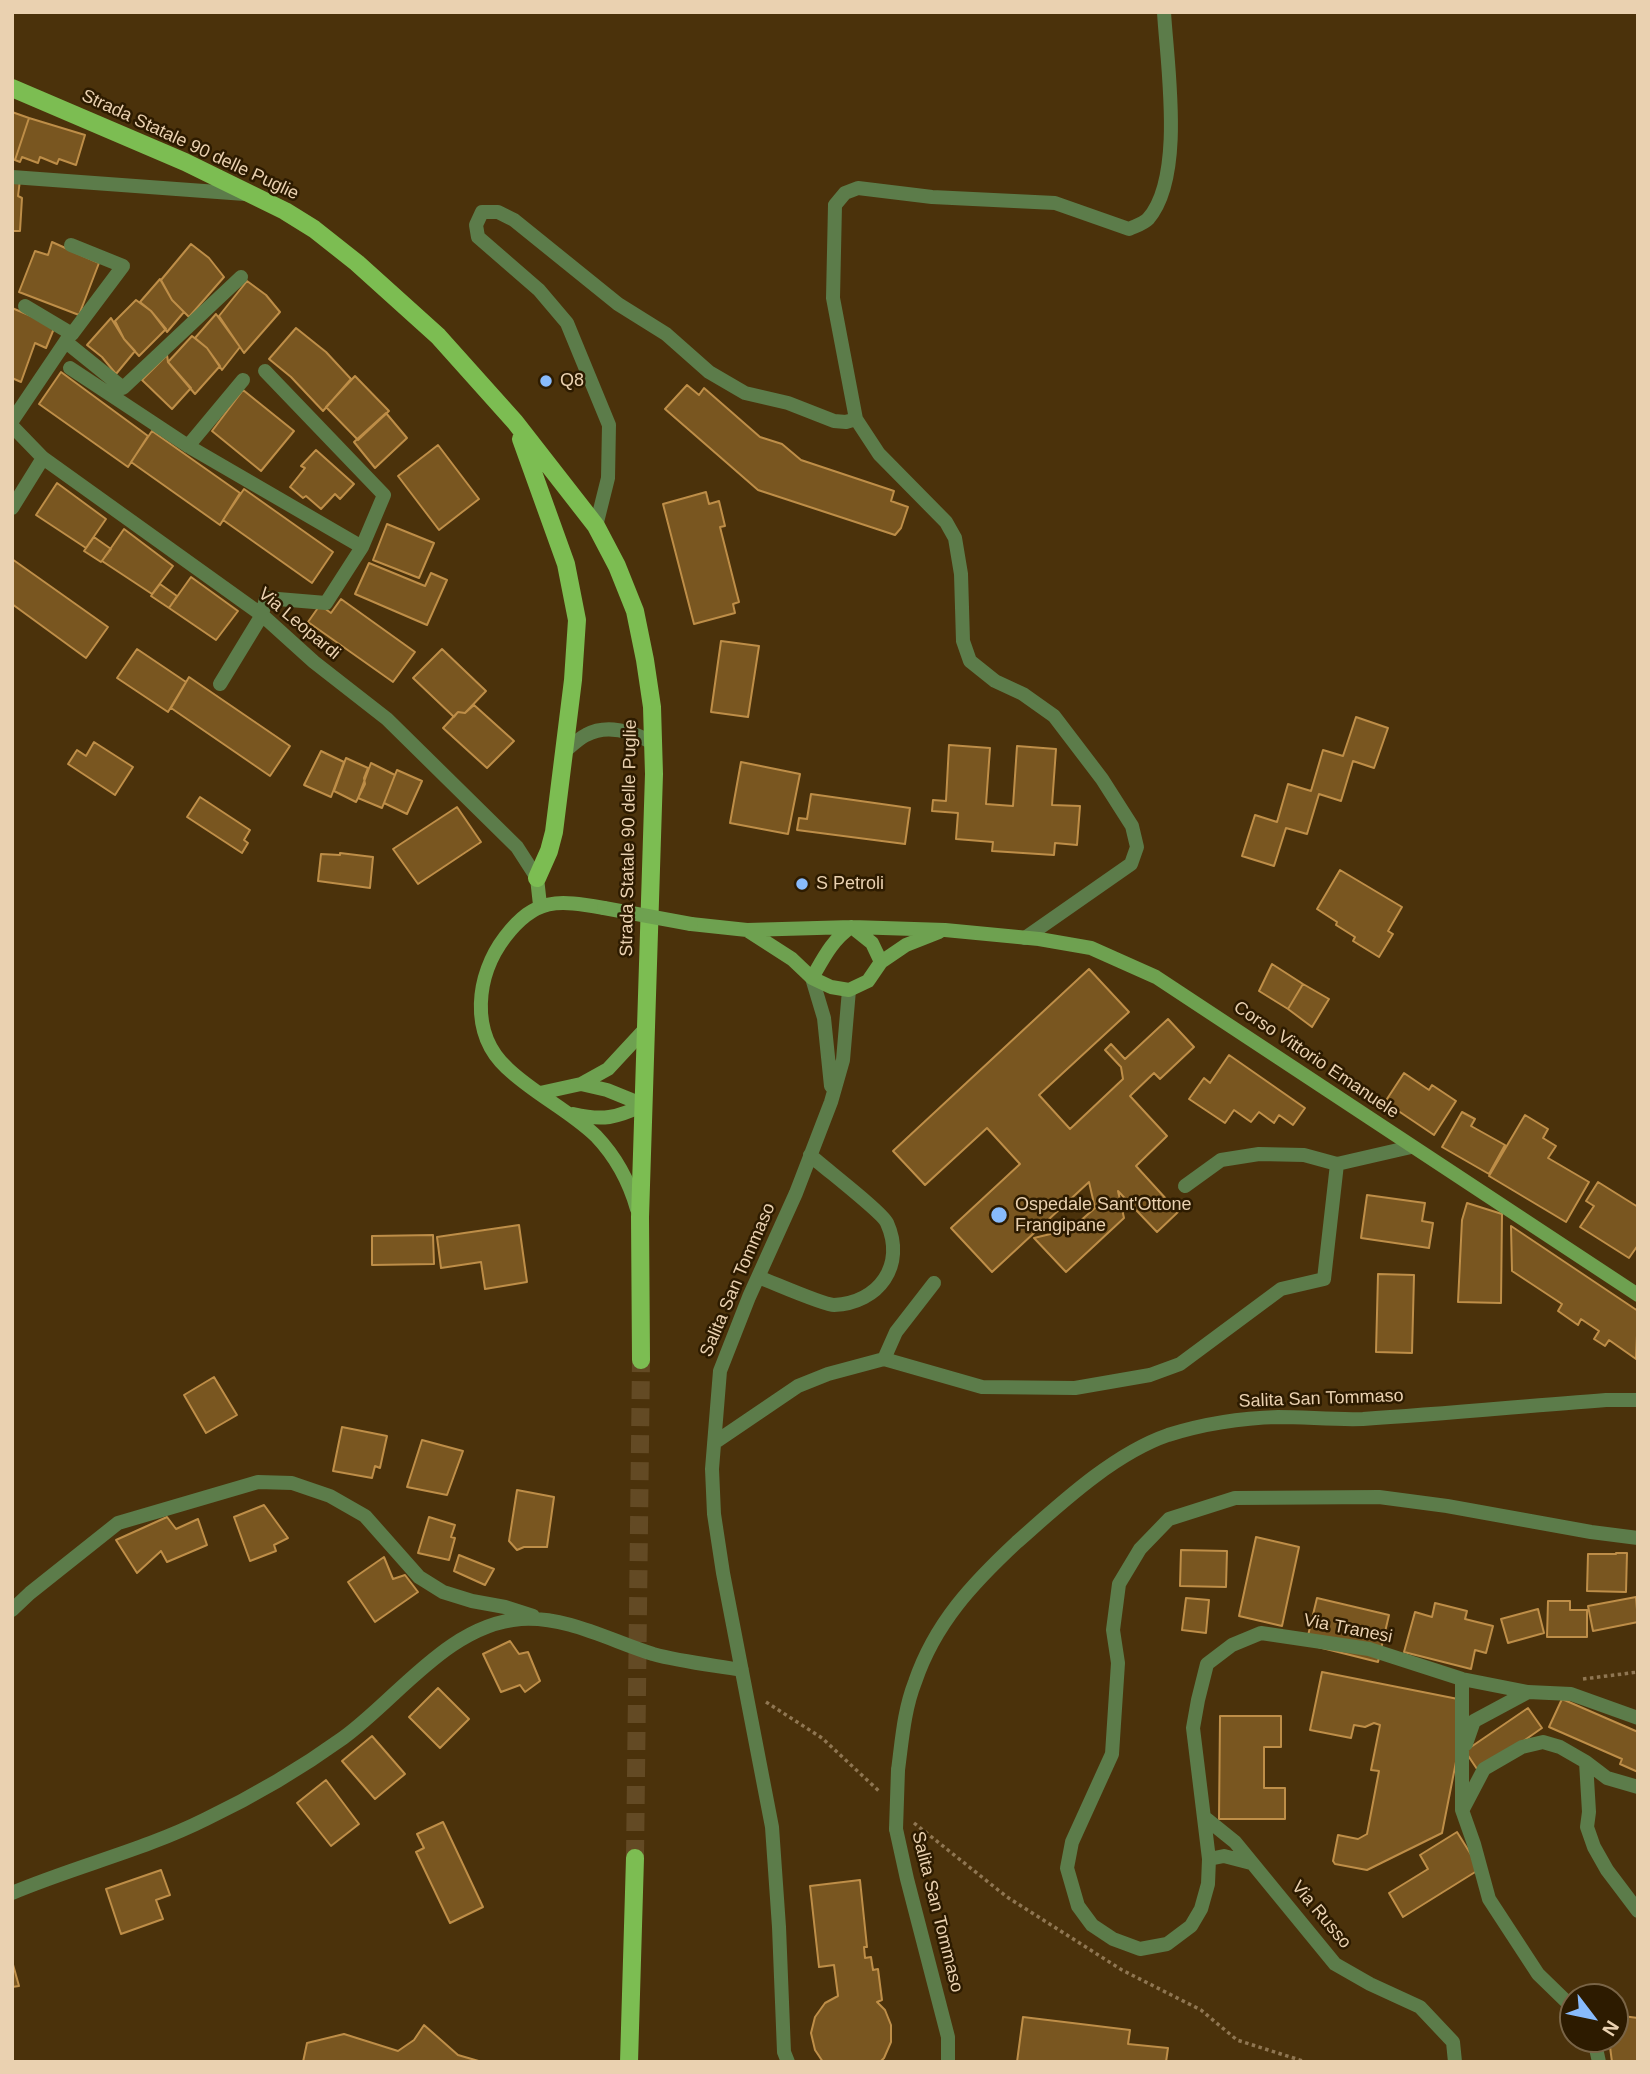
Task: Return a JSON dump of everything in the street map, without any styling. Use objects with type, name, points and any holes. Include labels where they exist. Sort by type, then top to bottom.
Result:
[{"type":"main road","name":"Strada Statale 90 delle Puglie","points":[[12,88],[185,162],[314,229],[357,263],[438,336],[515,422],[596,526],[617,566],[635,611],[652,707],[640,1217],[641,1360]]},
{"type":"main road","points":[[515,422],[566,564],[577,620],[573,680],[554,832],[537,878]]},
{"type":"main road","points":[[629,2062],[635,1858]]},
{"type":"street","points":[[1025,938],[1131,864],[1137,847],[1132,826],[1102,779],[1054,716],[1023,694],[995,681],[970,661],[962,641],[961,574],[955,538],[946,522],[879,454],[856,419],[833,298],[835,205],[845,193],[858,188],[932,197],[1055,203],[1129,229],[1146,221],[1157,206],[1164,185],[1172,142],[1164,12]]},
{"type":"street","points":[[12,177],[250,194]]},
{"type":"street","points":[[596,526],[608,478],[609,425],[567,323],[539,290],[478,237],[476,225],[482,212],[498,212],[514,220],[618,304],[666,334],[709,372],[745,393],[788,403],[834,421],[856,419]]},
{"type":"street","points":[[12,424],[69,338],[123,266],[71,245]]},
{"type":"street","points":[[24,306],[69,338],[123,388],[241,277]]},
{"type":"street","points":[[70,368],[188,446],[362,547]]},
{"type":"street","points":[[220,684],[262,615],[266,598],[326,603],[362,547],[384,495],[265,371]]},
{"type":"street","points":[[188,446],[243,380]]},
{"type":"street","name":"Via Leopardi","points":[[12,424],[43,458],[262,615],[314,662],[387,719],[517,847],[537,878]]},
{"type":"street","points":[[12,508],[43,458]]},
{"type":"street","points":[[563,753],[586,735],[601,730],[634,732],[653,743]]},
{"type":"street","points":[[537,878],[540,905],[518,920],[496,949],[485,972],[480,1007],[483,1027],[491,1046],[505,1067],[568,1113],[608,1150],[629,1181],[640,1217]]},
{"type":"street","name":"Corso Vittorio Emanuele","points":[[540,905],[569,902],[691,924],[747,930],[852,927],[945,930],[1091,948],[1156,977],[1638,1295]]},
{"type":"street","points":[[812,978],[838,936],[852,927],[872,943],[881,962]]},
{"type":"street","name":"Corso Vittorio Emanuele","points":[[747,930],[792,959],[812,978],[831,987],[849,990],[868,981],[881,962],[906,945],[945,930]]},
{"type":"street","name":"Salita San Tommaso","points":[[812,978],[824,1018],[831,1102]]},
{"type":"street","name":"Salita San Tommaso","points":[[788,2062],[784,2052],[772,1827],[723,1573],[714,1514],[712,1469],[720,1371],[831,1102],[843,1060],[849,990]]},
{"type":"street","points":[[540,1093],[581,1084],[608,1069],[646,1028]]},
{"type":"street","points":[[581,1084],[615,1093],[644,1105]]},
{"type":"street","points":[[568,1113],[596,1119],[614,1118],[644,1105]]},
{"type":"street","points":[[1185,1186],[1221,1160],[1259,1154],[1304,1156],[1337,1164],[1411,1147]]},
{"type":"street","points":[[758,1277],[831,1305],[871,1294],[881,1286],[887,1276],[892,1263],[893,1241],[886,1220],[810,1155]]},
{"type":"street","points":[[714,1443],[797,1386],[828,1374],[884,1359],[982,1387],[1075,1388],[1150,1376],[1180,1364],[1281,1289],[1324,1279],[1337,1164]]},
{"type":"street","points":[[884,1359],[896,1332],[934,1283]]},
{"type":"street","name":"Salita San Tommaso","points":[[948,2062],[948,2037],[896,1829],[898,1770],[905,1719],[914,1682],[928,1651],[953,1609],[978,1578],[1063,1501],[1101,1472],[1158,1440],[1219,1422],[1275,1417],[1360,1419],[1606,1400],[1638,1401]]},
{"type":"street","points":[[12,1609],[118,1523],[258,1482],[292,1483],[330,1496],[365,1516],[419,1577],[443,1592],[600,1634],[655,1654],[742,1670]]},
{"type":"street","name":"Via Tranesi","points":[[1638,1538],[1379,1497],[1235,1499],[1169,1519],[1140,1549],[1119,1584],[1113,1630],[1118,1664],[1112,1754],[1072,1843],[1067,1868],[1078,1906],[1092,1925],[1113,1939],[1140,1949],[1167,1944],[1191,1926],[1202,1909],[1208,1884],[1209,1859],[1193,1728],[1198,1700],[1207,1664],[1232,1645],[1261,1633],[1369,1649],[1462,1679],[1528,1692],[1571,1694],[1638,1718]]},
{"type":"street","points":[[12,1893],[205,1820],[278,1781],[345,1736],[418,1670],[482,1627],[518,1619],[541,1618]]},
{"type":"street","points":[[1462,1679],[1462,1810],[1489,1899],[1538,1974],[1559,1994]]},
{"type":"street","points":[[1462,1756],[1474,1721],[1528,1692]]},
{"type":"street","points":[[1462,1810],[1484,1769],[1522,1747],[1543,1742],[1560,1747],[1607,1778],[1638,1787]]},
{"type":"street","points":[[1586,1762],[1587,1827],[1607,1870],[1638,1911]]},
{"type":"street","name":"Via Russo","points":[[1204,1817],[1235,1842],[1335,1964],[1420,2007],[1452,2042],[1455,2062]]},
{"type":"street","points":[[1209,1859],[1224,1856],[1252,1864]]},
{"type":"path","points":[[746,1689],[822,1738],[881,1793]]},
{"type":"path","points":[[910,1820],[1007,1897],[1122,1970],[1201,2010],[1237,2040],[1306,2062]]},
{"type":"building","points":[[12,112],[29,118],[15,160],[12,159]]},
{"type":"building","points":[[29,118],[85,135],[76,165],[59,159],[57,164],[40,157],[38,163],[22,157],[20,162],[15,160]]},
{"type":"building","points":[[12,179],[20,180],[20,231],[12,231]]},
{"type":"building","points":[[52,242],[99,263],[79,315],[19,292],[35,251],[48,255]]},
{"type":"building","points":[[191,244],[209,258],[224,277],[189,317],[172,300],[161,280]]},
{"type":"building","points":[[160,279],[172,300],[184,312],[167,332],[151,311],[140,302]]},
{"type":"building","points":[[247,281],[266,295],[280,312],[244,353],[219,316]]},
{"type":"building","points":[[136,300],[151,311],[166,329],[139,356],[124,339],[115,321]]},
{"type":"building","points":[[12,308],[55,326],[46,348],[35,343],[21,382],[12,378]]},
{"type":"building","points":[[216,314],[240,347],[222,370],[207,348],[195,338]]},
{"type":"building","points":[[111,318],[135,351],[116,374],[102,357],[87,345]]},
{"type":"building","points":[[296,328],[326,352],[351,379],[323,411],[291,377],[269,359]]},
{"type":"building","points":[[192,336],[207,348],[220,366],[195,394],[168,362]]},
{"type":"building","points":[[167,355],[168,362],[191,388],[172,409],[142,380]]},
{"type":"building","points":[[61,372],[148,436],[128,467],[39,404]]},
{"type":"building","points":[[355,376],[389,411],[358,440],[326,407]]},
{"type":"building","points":[[687,385],[699,395],[704,388],[760,437],[782,444],[801,460],[894,491],[891,501],[908,507],[901,528],[895,535],[758,490],[665,409]]},
{"type":"building","points":[[243,390],[294,431],[261,471],[212,431]]},
{"type":"building","points":[[386,413],[407,438],[375,468],[354,442]]},
{"type":"building","points":[[152,431],[240,493],[220,525],[131,462]]},
{"type":"building","points":[[438,445],[479,499],[439,530],[398,476]]},
{"type":"building","points":[[316,450],[354,484],[340,499],[335,494],[321,509],[290,487],[305,468],[301,466]]},
{"type":"building","points":[[57,483],[106,519],[86,548],[36,515]]},
{"type":"building","points":[[244,489],[333,552],[312,583],[223,520]]},
{"type":"building","points":[[706,492],[709,504],[719,501],[725,526],[720,527],[739,602],[733,604],[735,613],[694,624],[663,504]]},
{"type":"building","points":[[387,524],[434,543],[419,578],[373,560]]},
{"type":"building","points":[[124,529],[173,566],[152,594],[102,561]]},
{"type":"building","points":[[94,537],[111,549],[101,562],[84,551]]},
{"type":"building","points":[[12,559],[108,627],[86,658],[12,604]]},
{"type":"building","points":[[369,563],[425,586],[431,573],[447,580],[427,625],[355,594]]},
{"type":"building","points":[[191,577],[238,611],[216,640],[169,608]]},
{"type":"building","points":[[160,584],[177,596],[169,608],[151,596]]},
{"type":"building","points":[[341,599],[415,652],[393,682],[308,622],[320,605],[331,613]]},
{"type":"building","points":[[721,641],[759,646],[748,717],[711,712]]},
{"type":"building","points":[[137,649],[186,682],[168,712],[117,678]]},
{"type":"building","points":[[442,649],[486,691],[465,713],[458,712],[454,717],[413,678]]},
{"type":"building","points":[[189,677],[290,746],[270,776],[171,708]]},
{"type":"building","points":[[474,705],[514,741],[487,768],[443,728],[458,712],[465,713]]},
{"type":"building","points":[[1356,717],[1388,728],[1374,768],[1353,761],[1341,801],[1319,794],[1307,834],[1286,828],[1274,866],[1242,856],[1255,815],[1277,822],[1288,784],[1311,791],[1323,750],[1343,756]]},
{"type":"building","points":[[94,742],[133,767],[115,795],[68,764],[77,750],[86,756]]},
{"type":"building","points":[[949,745],[990,748],[986,804],[1013,806],[1017,746],[1056,749],[1052,805],[1080,806],[1077,845],[1055,843],[1054,855],[992,851],[993,842],[956,839],[958,813],[932,811],[933,800],[946,801]]},
{"type":"building","points":[[321,751],[344,762],[331,797],[304,785]]},
{"type":"building","points":[[346,758],[368,768],[365,784],[356,802],[334,791]]},
{"type":"building","points":[[741,762],[800,774],[788,834],[730,823]]},
{"type":"building","points":[[371,763],[395,775],[382,808],[358,798]]},
{"type":"building","points":[[397,770],[422,781],[407,814],[384,803]]},
{"type":"building","points":[[811,794],[910,808],[905,844],[797,830],[799,818],[807,819]]},
{"type":"building","points":[[200,797],[250,830],[244,840],[248,843],[242,853],[187,817]]},
{"type":"building","points":[[457,807],[481,842],[418,884],[393,849]]},
{"type":"building","points":[[321,854],[373,857],[370,888],[318,881]]},
{"type":"building","points":[[1340,870],[1402,907],[1388,931],[1393,934],[1379,957],[1353,941],[1355,937],[1317,909]]},
{"type":"building","points":[[1272,964],[1303,984],[1288,1009],[1259,991]]},
{"type":"building","points":[[1089,969],[1129,1012],[1039,1095],[1070,1129],[1123,1079],[1121,1067],[1105,1050],[1111,1044],[1125,1059],[1168,1019],[1194,1047],[1160,1079],[1154,1073],[1130,1096],[1167,1136],[1136,1166],[1178,1212],[1157,1232],[1118,1191],[1124,1218],[1066,1272],[1034,1238],[1071,1229],[1095,1208],[1089,1182],[992,1272],[951,1228],[1020,1164],[987,1128],[925,1185],[893,1151]]},
{"type":"building","points":[[1303,984],[1329,999],[1312,1027],[1288,1009]]},
{"type":"building","points":[[1229,1055],[1305,1108],[1293,1125],[1279,1115],[1274,1123],[1259,1112],[1251,1122],[1234,1110],[1225,1123],[1189,1099],[1204,1078],[1210,1083]]},
{"type":"building","points":[[1404,1073],[1429,1090],[1432,1085],[1456,1101],[1434,1135],[1385,1102]]},
{"type":"building","points":[[1462,1112],[1475,1119],[1471,1126],[1505,1145],[1489,1174],[1442,1147]]},
{"type":"building","points":[[1525,1115],[1548,1129],[1543,1138],[1556,1146],[1548,1158],[1589,1182],[1566,1222],[1489,1176]]},
{"type":"building","points":[[1598,1182],[1638,1207],[1638,1245],[1629,1258],[1580,1227],[1594,1206],[1586,1201]]},
{"type":"building","points":[[1367,1195],[1425,1203],[1422,1221],[1433,1223],[1429,1248],[1361,1238]]},
{"type":"building","points":[[1467,1203],[1502,1214],[1501,1303],[1458,1302],[1462,1220]]},
{"type":"building","points":[[519,1225],[527,1282],[485,1289],[481,1262],[441,1268],[437,1237]]},
{"type":"building","points":[[1511,1226],[1638,1311],[1636,1359],[1609,1340],[1605,1346],[1594,1339],[1599,1331],[1581,1319],[1578,1325],[1558,1311],[1562,1304],[1512,1271]]},
{"type":"building","points":[[433,1235],[434,1264],[372,1265],[372,1236]]},
{"type":"building","points":[[1378,1274],[1414,1275],[1412,1353],[1376,1352]]},
{"type":"building","points":[[214,1377],[237,1415],[206,1433],[184,1395]]},
{"type":"building","points":[[342,1427],[387,1436],[380,1468],[375,1466],[372,1478],[333,1471]]},
{"type":"building","points":[[422,1440],[463,1451],[447,1495],[407,1487]]},
{"type":"building","points":[[517,1490],[554,1497],[547,1547],[524,1547],[517,1550],[509,1541]]},
{"type":"building","points":[[264,1505],[288,1538],[274,1545],[276,1551],[250,1561],[234,1517]]},
{"type":"building","points":[[167,1517],[176,1529],[198,1519],[207,1545],[167,1562],[161,1551],[137,1573],[116,1540]]},
{"type":"building","points":[[429,1517],[455,1525],[451,1537],[455,1538],[449,1560],[418,1553]]},
{"type":"building","points":[[1256,1537],[1299,1547],[1282,1626],[1239,1616]]},
{"type":"building","points":[[1181,1550],[1227,1551],[1226,1587],[1180,1586]]},
{"type":"building","points":[[1627,1553],[1626,1592],[1587,1591],[1588,1554]]},
{"type":"building","points":[[459,1555],[494,1569],[485,1585],[454,1571]]},
{"type":"building","points":[[384,1557],[393,1579],[405,1575],[418,1592],[375,1622],[348,1582]]},
{"type":"building","points":[[1636,1597],[1638,1622],[1593,1631],[1588,1606]]},
{"type":"building","points":[[1186,1598],[1209,1600],[1206,1633],[1182,1630]]},
{"type":"building","points":[[1317,1598],[1389,1615],[1378,1662],[1306,1644]]},
{"type":"building","points":[[1548,1601],[1570,1601],[1570,1610],[1587,1610],[1587,1637],[1547,1637]]},
{"type":"building","points":[[1435,1603],[1467,1611],[1465,1619],[1493,1626],[1486,1653],[1475,1650],[1471,1669],[1404,1652],[1415,1612],[1432,1617]]},
{"type":"building","points":[[1538,1609],[1544,1633],[1508,1643],[1501,1619]]},
{"type":"building","points":[[510,1641],[519,1654],[528,1652],[540,1681],[525,1692],[520,1685],[501,1692],[483,1654]]},
{"type":"building","points":[[1322,1672],[1468,1701],[1442,1833],[1367,1870],[1335,1864],[1333,1861],[1338,1835],[1358,1839],[1367,1834],[1379,1771],[1371,1770],[1380,1725],[1354,1725],[1351,1738],[1310,1730]]},
{"type":"building","points":[[438,1688],[469,1719],[440,1748],[409,1717]]},
{"type":"building","points":[[1562,1699],[1638,1732],[1638,1772],[1620,1764],[1622,1759],[1549,1727]]},
{"type":"building","points":[[1528,1708],[1542,1728],[1479,1772],[1465,1751]]},
{"type":"building","points":[[1220,1716],[1281,1716],[1281,1747],[1264,1747],[1264,1788],[1285,1788],[1285,1819],[1219,1819]]},
{"type":"building","points":[[372,1736],[405,1774],[375,1799],[342,1761]]},
{"type":"building","points":[[326,1780],[359,1824],[331,1846],[297,1803]]},
{"type":"building","points":[[443,1822],[483,1907],[450,1923],[416,1852],[424,1848],[417,1834]]},
{"type":"building","points":[[1457,1832],[1480,1869],[1403,1917],[1389,1893],[1428,1869],[1420,1855]]},
{"type":"building","points":[[161,1870],[170,1895],[156,1900],[163,1919],[121,1934],[106,1889]]},
{"type":"building","points":[[860,1880],[867,1947],[864,1947],[865,1958],[871,1957],[873,1970],[878,1969],[882,2000],[877,2002],[885,2010],[891,2025],[891,2042],[880,2062],[823,2062],[815,2050],[811,2033],[815,2017],[825,2003],[838,1996],[834,1965],[819,1967],[810,1886]]},
{"type":"building","points":[[12,1961],[19,1986],[12,1987]]},
{"type":"building","points":[[1023,2017],[1130,2030],[1128,2044],[1168,2048],[1166,2062],[1017,2062]]},
{"type":"building","points":[[1629,2017],[1638,2018],[1638,2062],[1612,2062],[1611,2053],[1629,2053]]},
{"type":"building","points":[[424,2025],[458,2055],[482,2062],[303,2062],[307,2043],[344,2034],[398,2051],[414,2040]]},
{"type":"tunnel","points":[[635,1858],[641,1360]]},
{"type":"place","name":"Q8","points":[[546,381]]},
{"type":"place","name":"S Petroli","points":[[802,884]]},
{"type":"place","name":"Ospedale Sant'Ottone Frangipane","points":[[999,1215]]}]
